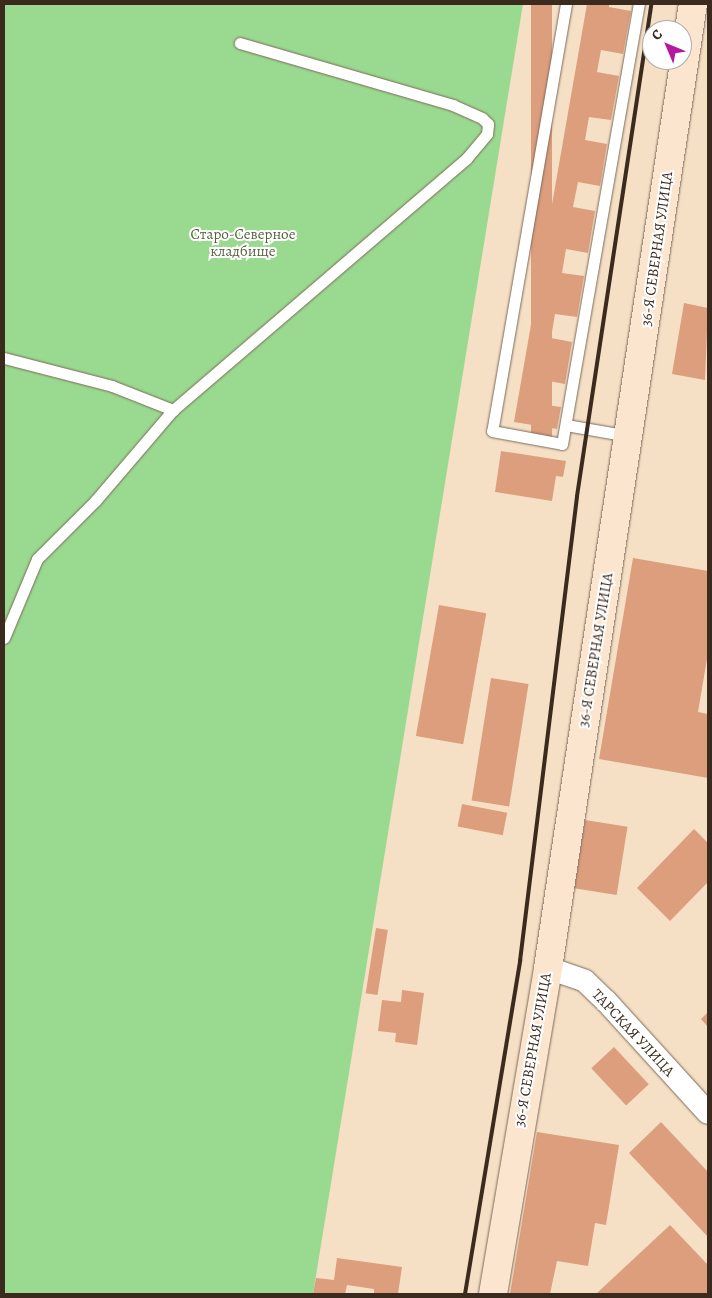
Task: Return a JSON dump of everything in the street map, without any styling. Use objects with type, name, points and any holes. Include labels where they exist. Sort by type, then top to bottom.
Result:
[{"type":"main road","name":"36-Я СЕВЕРНАЯ УЛИЦА","points":[[493,1294],[548,968],[693,4]]},
{"type":"street","name":"ТАРСКАЯ УЛИЦА","points":[[548,968],[584,982],[599,994],[708,1113]]},
{"type":"lane","points":[[566,4],[492,431],[562,444],[639,4]]},
{"type":"lane","points":[[4,638],[37,560],[96,500],[174,410],[466,159],[487,134],[488,124],[482,118],[453,106],[240,43]]},
{"type":"lane","points":[[4,358],[112,386],[174,410]]},
{"type":"lane","points":[[566,425],[629,436]]},
{"type":"green space","name":"Старо-Северное кладбище","points":[[4,4],[523,4],[313,1294],[4,1294]]},
{"type":"building","points":[[531,4],[552,4],[552,438],[531,438]]},
{"type":"building","points":[[587,4],[609,4],[609,7],[631,11],[623,54],[601,50],[597,72],[619,76],[611,120],[589,117],[585,140],[607,144],[600,186],[578,182],[573,207],[595,211],[588,253],[566,249],[562,273],[584,276],[577,317],[555,314],[551,338],[572,342],[565,384],[543,380],[539,404],[561,407],[557,429],[514,422]]},
{"type":"building","points":[[684,303],[708,308],[705,380],[672,374]]},
{"type":"building","points":[[501,451],[566,461],[563,477],[556,476],[552,501],[495,492]]},
{"type":"building","points":[[633,558],[708,571],[708,653],[698,712],[708,714],[708,778],[599,759]]},
{"type":"building","points":[[439,605],[486,613],[463,744],[416,736]]},
{"type":"building","points":[[491,678],[529,684],[509,806],[472,800]]},
{"type":"building","points":[[462,804],[507,813],[503,835],[458,827]]},
{"type":"building","points":[[585,820],[627,827],[617,895],[574,888]]},
{"type":"building","points":[[694,829],[708,843],[708,882],[670,921],[637,888]]},
{"type":"building","points":[[376,928],[388,930],[378,995],[366,993]]},
{"type":"building","points":[[402,990],[424,993],[417,1045],[395,1042],[396,1033],[378,1031],[382,1000],[401,1002]]},
{"type":"building","points":[[708,1012],[708,1027],[701,1019]]},
{"type":"building","points":[[614,1047],[649,1084],[626,1105],[591,1068]]},
{"type":"building","points":[[661,1122],[708,1172],[708,1237],[629,1153]]},
{"type":"building","points":[[537,1132],[619,1145],[606,1225],[595,1223],[588,1266],[557,1261],[550,1294],[510,1294]]},
{"type":"building","points":[[670,1225],[708,1265],[708,1294],[596,1294]]},
{"type":"building","points":[[337,1258],[402,1267],[398,1294],[374,1294],[374,1289],[347,1285],[345,1294],[313,1294],[316,1278],[334,1280]]},
{"type":"railway","points":[[465,1294],[520,961],[577,496],[651,4]]}]
